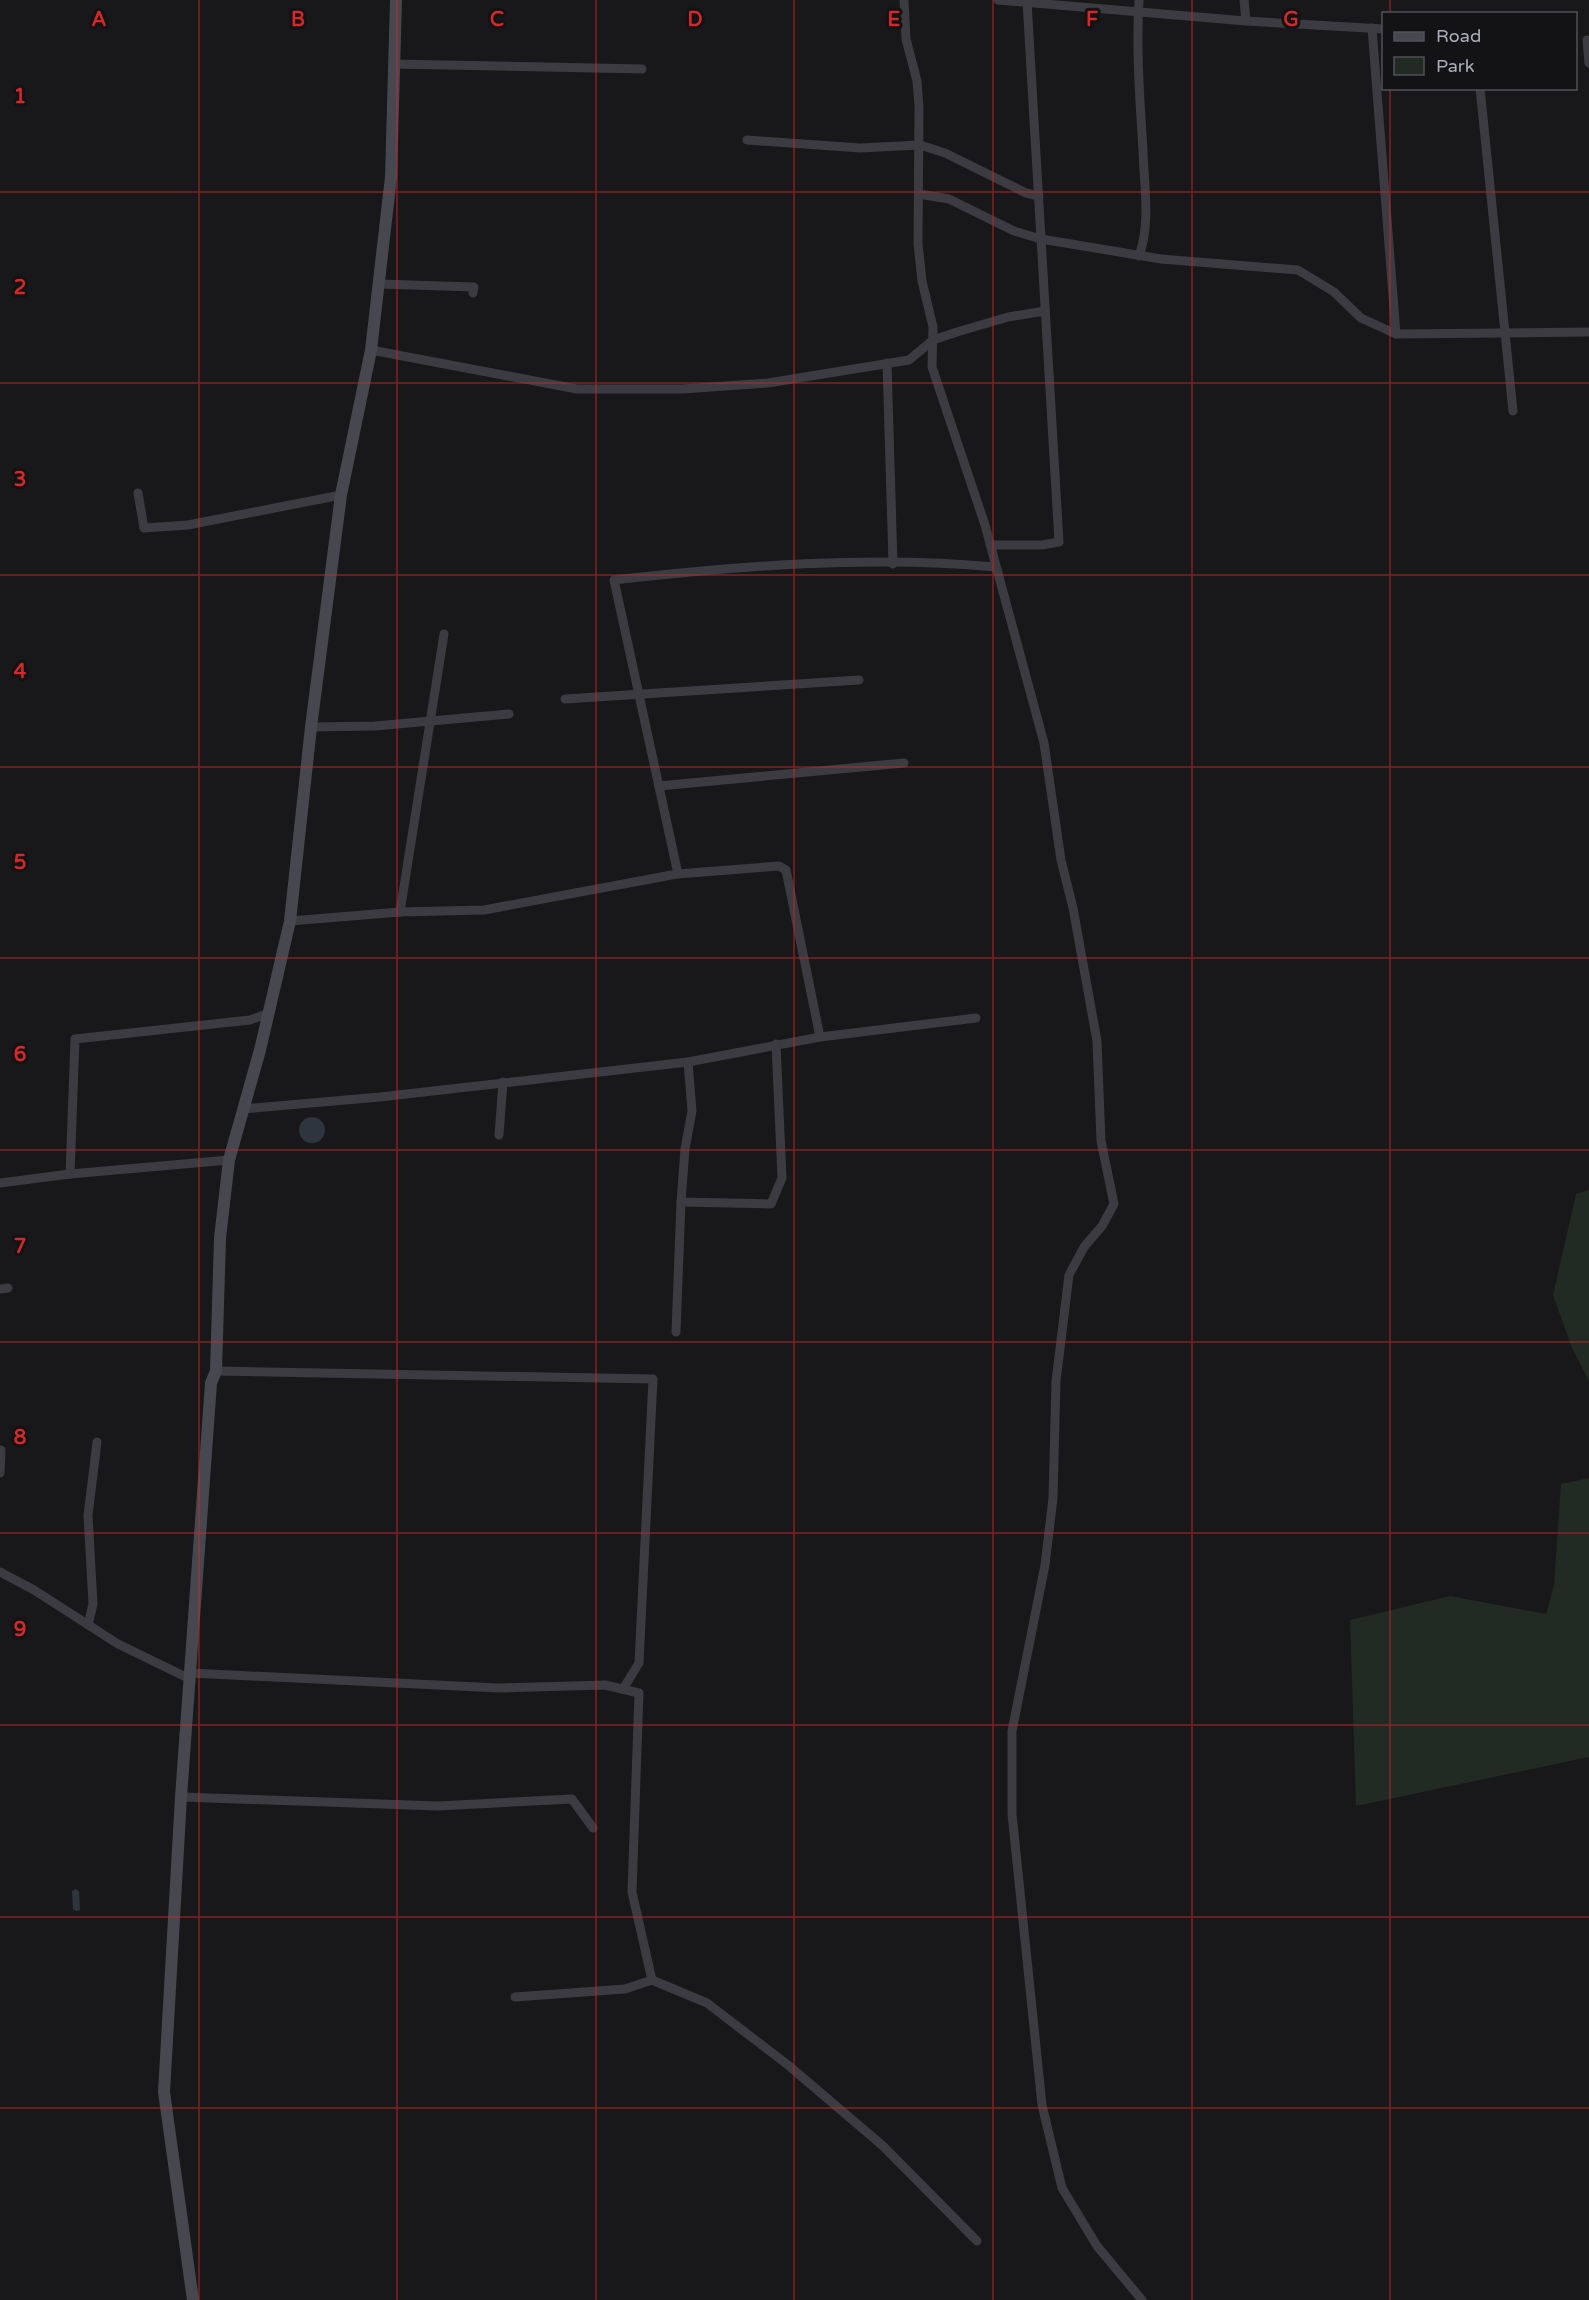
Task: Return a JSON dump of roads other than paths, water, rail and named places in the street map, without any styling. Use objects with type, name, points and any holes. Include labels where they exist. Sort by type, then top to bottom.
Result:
[{"type":"main road","points":[[193,2300],[164,2092],[211,1383],[216,1371],[220,1238],[229,1160],[269,1013],[290,921],[311,727],[341,495],[371,350],[380,284],[391,177],[396,0]]},
{"type":"street","points":[[904,0],[906,39],[917,81],[920,145],[917,223],[920,263],[932,314],[932,367],[969,474],[1044,743],[1060,860],[1073,908],[1096,1041],[1101,1142],[1114,1204],[1102,1226],[1084,1247],[1069,1275],[1056,1381],[1053,1498],[1045,1565],[1012,1731],[1012,1814],[1015,1861],[1042,2105],[1062,2188],[1097,2246],[1142,2300]]},
{"type":"street","points":[[998,0],[1246,21],[1382,29]]},
{"type":"street","points":[[1139,0],[1137,52],[1146,209],[1144,236],[1139,256]]},
{"type":"street","points":[[1244,0],[1246,21]]},
{"type":"street","points":[[990,545],[1042,545],[1059,542],[1027,2]]},
{"type":"street","points":[[1372,28],[1396,334]]},
{"type":"street","points":[[1588,40],[1589,63]]},
{"type":"street","points":[[393,64],[642,69]]},
{"type":"street","points":[[1480,90],[1513,411]]},
{"type":"street","points":[[747,140],[860,148],[920,145],[945,153],[1026,193],[1039,196]]},
{"type":"street","points":[[919,194],[949,199],[1014,231],[1041,239],[1139,256],[1298,270],[1334,292],[1361,318],[1396,334],[1589,332]]},
{"type":"street","points":[[380,284],[474,287],[473,293]]},
{"type":"street","points":[[371,350],[577,388],[713,388],[768,383],[909,360],[933,340],[1008,317],[1045,311]]},
{"type":"street","points":[[887,363],[893,564]]},
{"type":"street","points":[[138,493],[144,528],[188,525],[341,495]]},
{"type":"street","points":[[678,874],[614,580],[807,564],[955,563],[996,567]]},
{"type":"street","points":[[400,912],[444,634]]},
{"type":"street","points":[[565,699],[859,680]]},
{"type":"street","points":[[311,727],[430,722],[509,714]]},
{"type":"street","points":[[658,786],[904,762]]},
{"type":"street","points":[[290,921],[400,912],[484,910],[678,874],[779,866],[786,870],[820,1036]]},
{"type":"street","points":[[70,1174],[75,1039],[250,1020],[269,1013]]},
{"type":"street","points":[[243,1108],[369,1098],[688,1062],[820,1036],[976,1018]]},
{"type":"street","points":[[681,1202],[771,1204],[782,1178],[776,1044]]},
{"type":"street","points":[[675,1332],[685,1149],[692,1111],[688,1062]]},
{"type":"street","points":[[499,1135],[503,1082]]},
{"type":"street","points":[[0,1183],[70,1174],[229,1160]]},
{"type":"street","points":[[216,1371],[652,1379],[639,1663],[623,1689]]},
{"type":"street","points":[[88,1625],[93,1604],[88,1515],[97,1442]]},
{"type":"street","points":[[0,1473],[1,1450]]},
{"type":"street","points":[[0,1572],[34,1590],[118,1644],[190,1676],[498,1688],[605,1685],[639,1693],[632,1892],[652,1980]]},
{"type":"street","points":[[182,1797],[438,1806],[572,1798],[593,1828]]},
{"type":"street","points":[[515,1997],[625,1989],[652,1980],[707,2003],[788,2065],[883,2146],[977,2241]]}]
